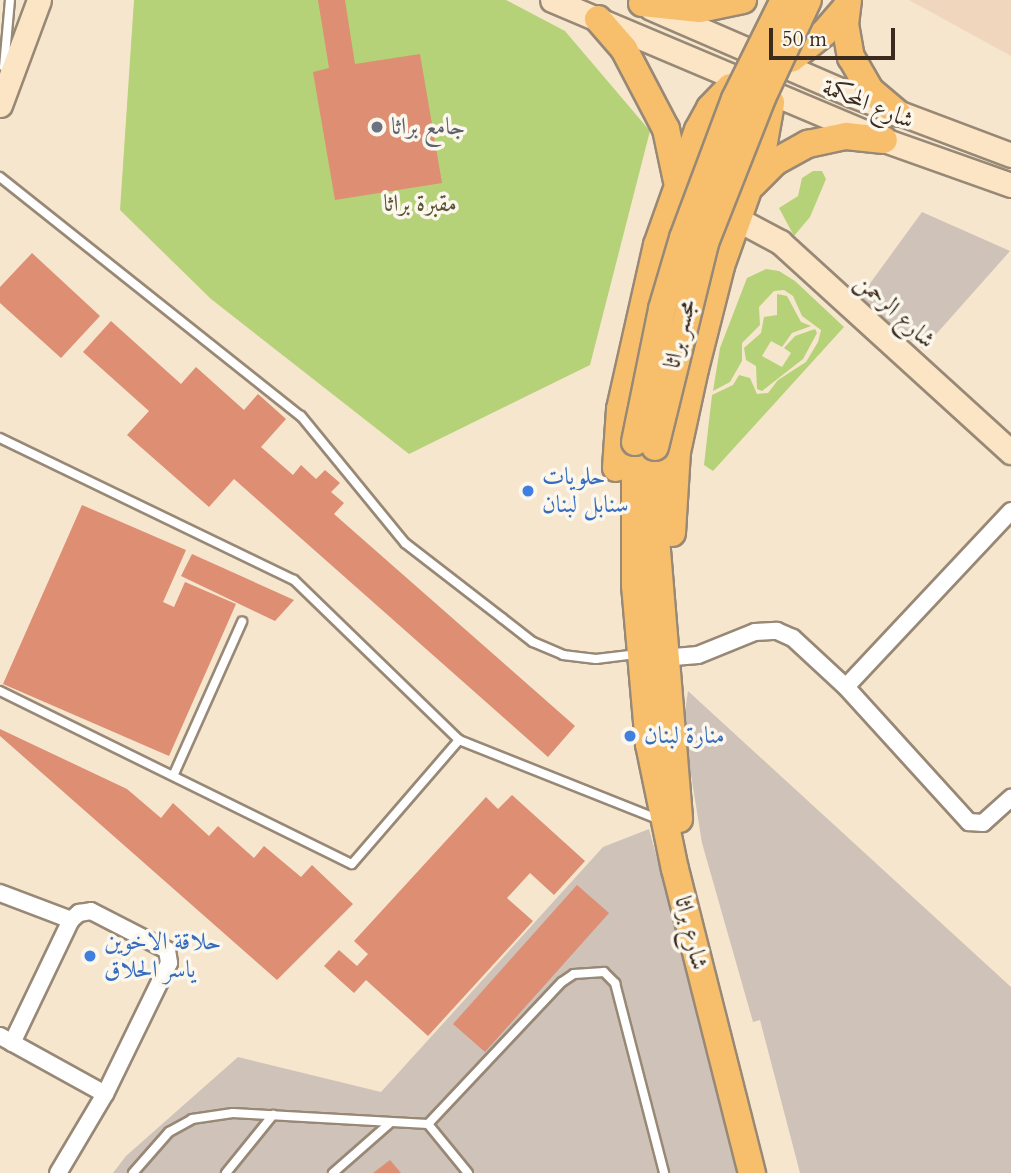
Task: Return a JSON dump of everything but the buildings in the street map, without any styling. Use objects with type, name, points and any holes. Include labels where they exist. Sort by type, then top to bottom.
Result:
[{"type":"main road","points":[[0,105],[39,0]]},
{"type":"main road","name":"شارع المحكمة","points":[[552,0],[598,19],[734,66],[897,113],[1011,155]]},
{"type":"main road","name":"مجسر براثا","points":[[645,445],[705,243],[734,163],[808,0]]},
{"type":"main road","points":[[638,2],[700,9],[765,3]]},
{"type":"main road","name":"شارع المحكمة","points":[[638,2],[734,66],[786,82],[884,140],[1011,185]]},
{"type":"main road","name":"مجسر براثا","points":[[654,690],[635,585],[645,445],[662,309],[682,238],[735,99],[765,3]]},
{"type":"main road","points":[[660,743],[674,657],[671,561],[677,452],[707,316],[770,122],[786,82],[846,5]]},
{"type":"main road","points":[[846,5],[845,33],[858,70],[871,91],[897,113]]},
{"type":"main road","points":[[598,19],[624,49],[666,130],[676,161],[676,188]]},
{"type":"main road","points":[[660,743],[628,655],[616,551],[620,409],[636,327],[676,188],[710,108],[734,66]]},
{"type":"main road","points":[[742,207],[775,162],[808,144],[846,136],[884,140]]},
{"type":"main road","points":[[676,188],[697,157],[712,150],[727,152],[738,162],[743,177],[742,207]]},
{"type":"main road","name":"شارع الرحمن","points":[[742,207],[1011,452]]},
{"type":"main road","name":"شارع براثا","points":[[654,690],[664,821],[752,1173]]},
{"type":"main road","name":"شارع براثا","points":[[660,743],[695,894],[769,1173]]},
{"type":"street","points":[[846,687],[1011,511]]},
{"type":"street","points":[[674,657],[698,655],[755,632],[777,631],[793,638],[846,687],[969,822],[983,823],[1011,798]]},
{"type":"street","points":[[0,894],[71,920]]},
{"type":"street","points":[[58,1173],[104,1094],[170,955],[91,911],[71,920],[6,1039],[104,1094]]},
{"type":"lane","points":[[0,93],[10,0]]},
{"type":"lane","points":[[0,177],[301,416],[405,543],[512,626],[563,655],[596,659],[628,655]]},
{"type":"lane","points":[[0,438],[294,580],[459,740],[664,821]]},
{"type":"lane","points":[[174,774],[242,622]]},
{"type":"lane","points":[[0,691],[174,774],[352,864],[459,740]]},
{"type":"lane","points":[[428,1124],[562,982],[574,974],[604,972],[615,983],[664,1173]]},
{"type":"lane","points":[[133,1173],[169,1132],[192,1119],[224,1113],[428,1124],[468,1173]]},
{"type":"lane","points":[[226,1173],[273,1115]]},
{"type":"lane","points":[[333,1173],[391,1122]]},
{"type":"shaded area","points":[[909,0],[1011,0],[1011,56]]},
{"type":"shaded area","points":[[922,212],[1010,251],[923,349],[858,300]]},
{"type":"shaded area","points":[[688,691],[1011,987],[1011,1173],[800,1173],[760,1020],[753,1022],[702,843],[683,725]]},
{"type":"shaded area","points":[[649,829],[743,1173],[113,1173],[126,1156],[238,1057],[381,1092],[603,847]]},
{"type":"green space","name":"مقبرة براثا","points":[[134,0],[506,0],[565,31],[650,131],[590,365],[409,454],[211,299],[120,210]]},
{"type":"green space","points":[[813,171],[822,171],[826,179],[810,217],[794,236],[779,208],[798,196],[802,178]]},
{"type":"green space","points":[[766,269],[779,271],[795,281],[844,327],[713,471],[704,465],[712,395],[733,385],[739,375],[750,378],[757,394],[768,393],[778,380],[806,362],[818,342],[821,330],[802,316],[793,296],[784,290],[774,291],[759,307],[760,325],[742,343],[742,361],[730,382],[713,391],[720,348],[747,278]]},
{"type":"green space","points":[[777,294],[787,296],[801,322],[811,326],[792,333],[782,347],[771,341],[762,356],[782,367],[791,353],[784,348],[795,336],[815,329],[817,333],[803,359],[762,391],[757,389],[756,366],[746,360],[744,348],[761,333],[764,317],[777,315]]},
{"type":"place","name":"جامع براثا","points":[[377,127]]},
{"type":"place","name":"حلويات سنابل لبنان","points":[[528,491]]},
{"type":"place","name":"منارة لبنان","points":[[630,736]]},
{"type":"place","name":"حلاقة الاخوين ياسر الحلاق","points":[[90,956]]}]
